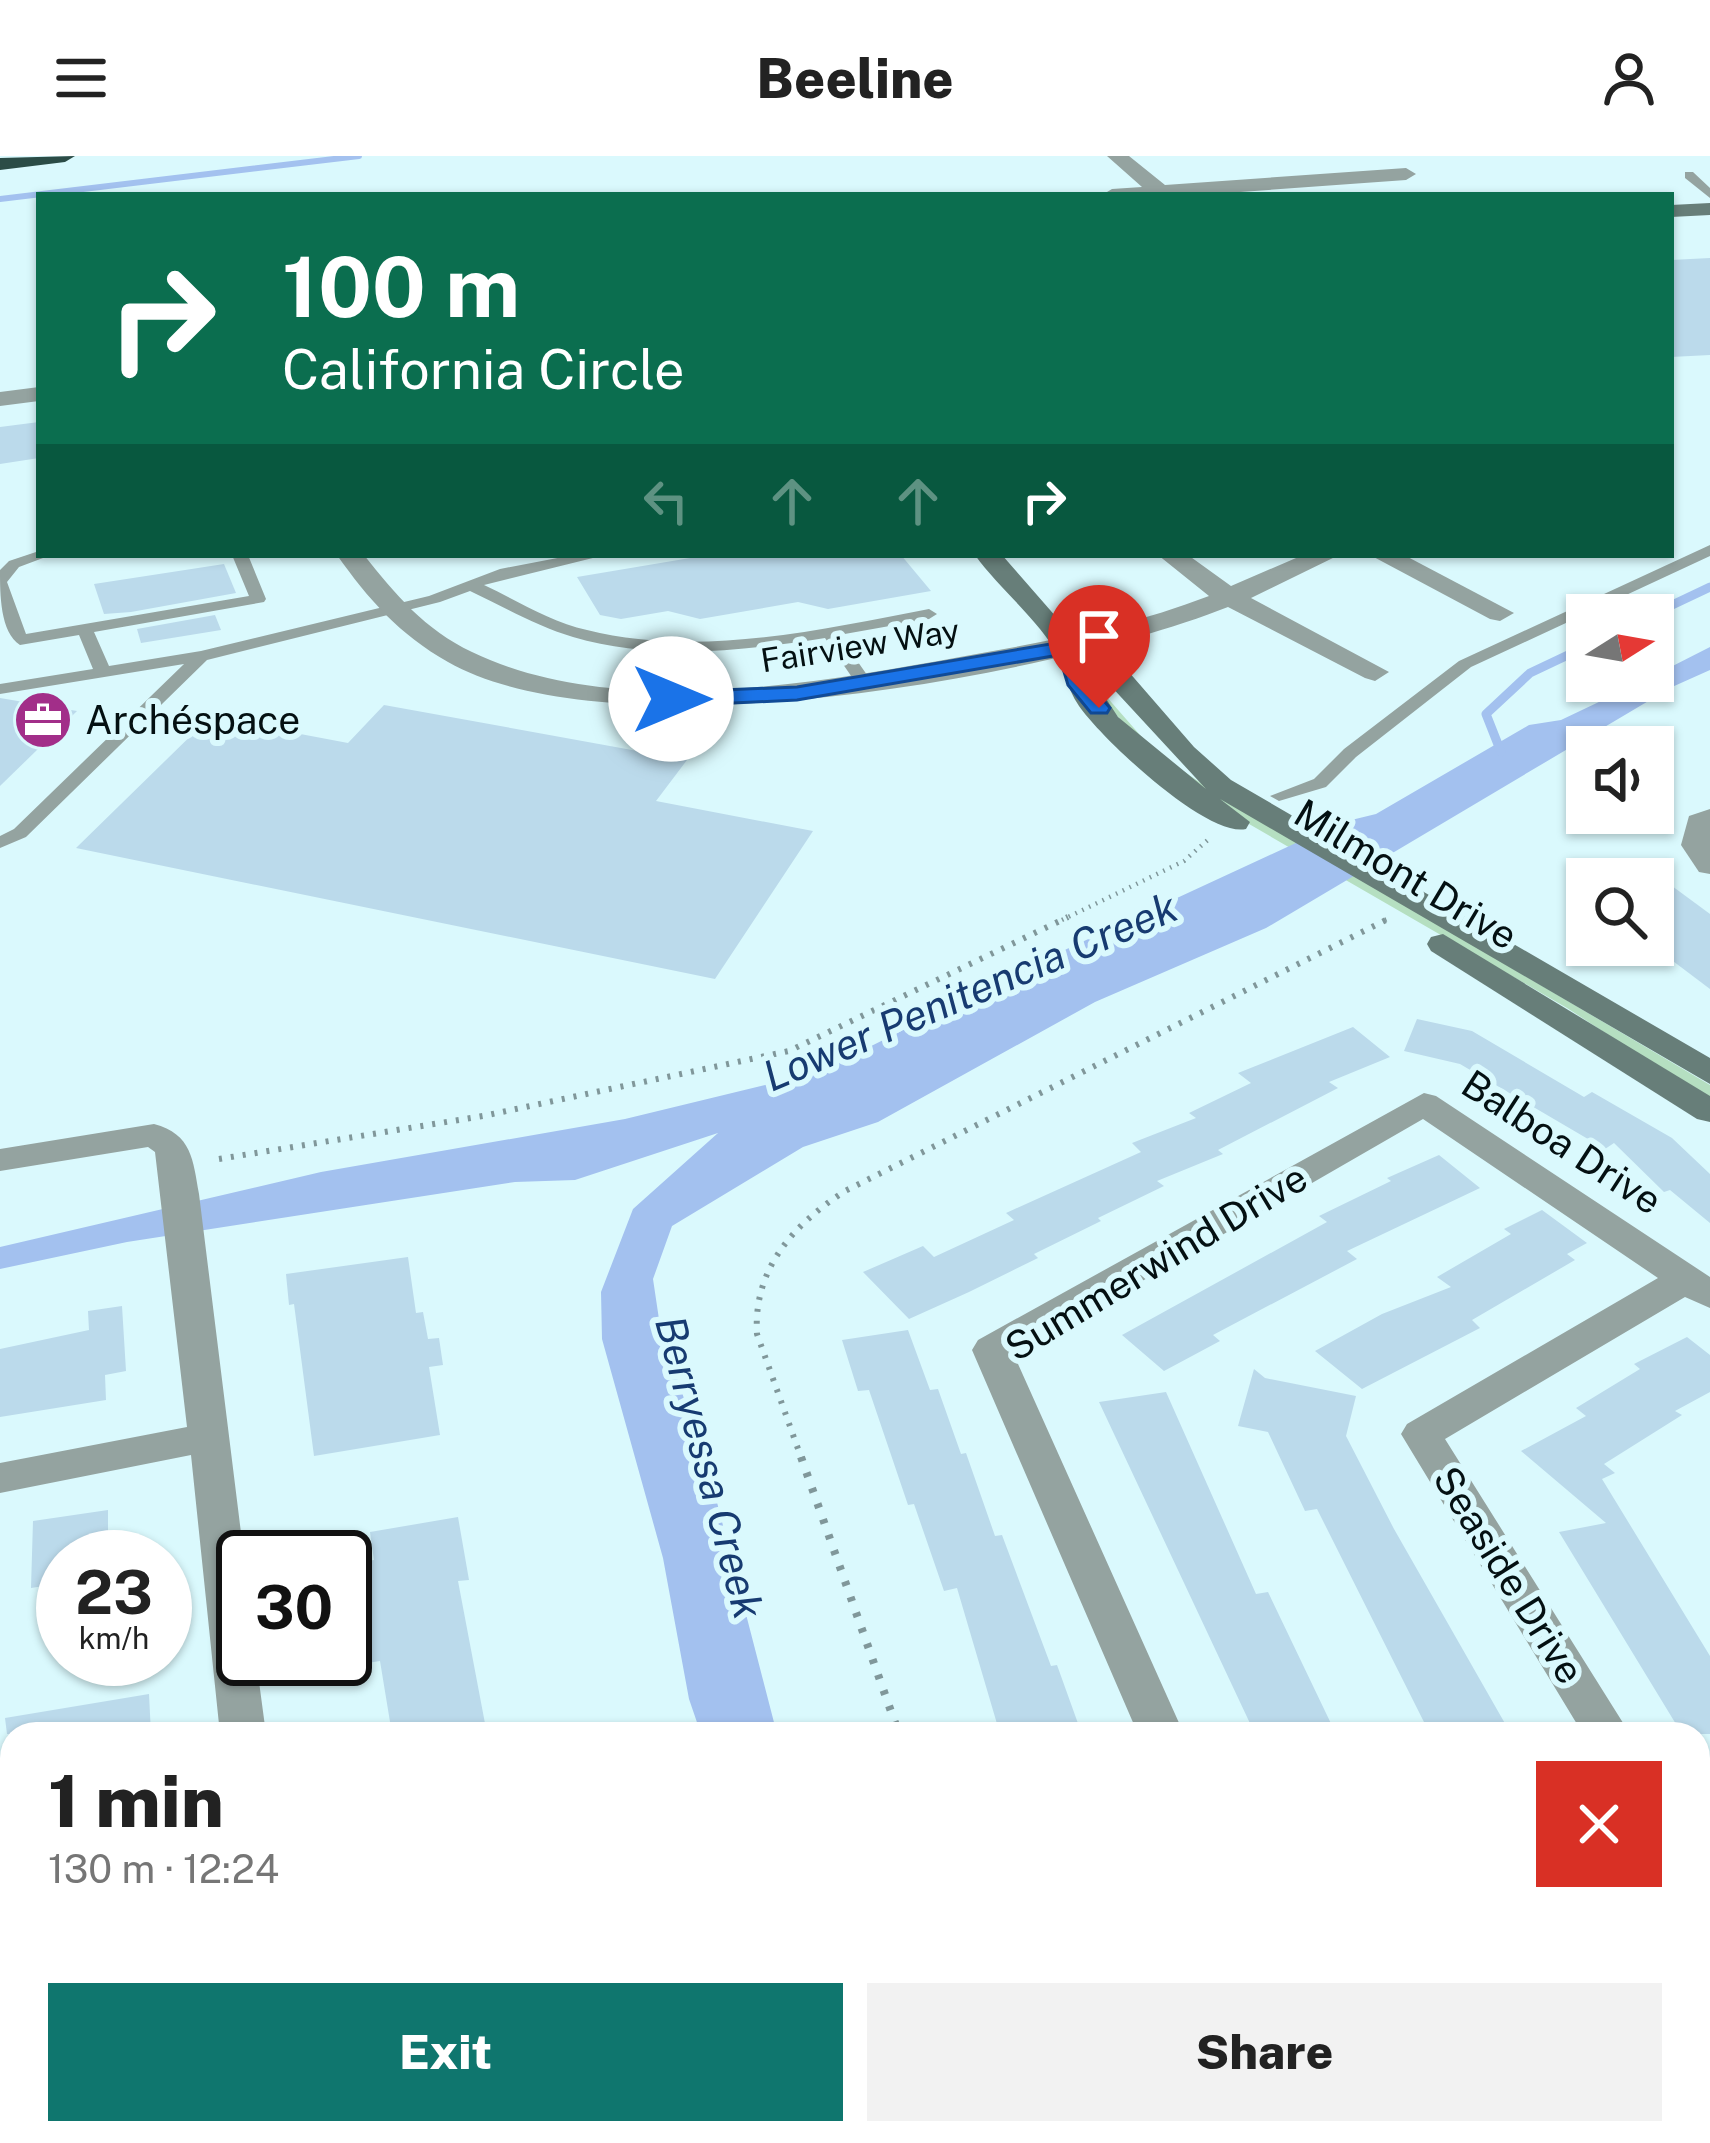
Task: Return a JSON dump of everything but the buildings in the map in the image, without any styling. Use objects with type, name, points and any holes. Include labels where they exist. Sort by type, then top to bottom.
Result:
[{"type":"highway","points":[[0,164],[64,156]]},
{"type":"street","points":[[1117,156],[1157,189]]},
{"type":"street","points":[[1381,156],[1423,192]]},
{"type":"street","points":[[1134,192],[1406,174]]},
{"type":"street","points":[[1674,211],[1710,209]]},
{"type":"street","points":[[0,399],[36,394]]},
{"type":"street","name":"Fairview Way","points":[[352,558],[387,609],[424,639],[474,662],[527,680],[603,694],[750,698],[1068,648],[1179,616],[1319,558]]},
{"type":"street","name":"Milmont Drive","points":[[991,558],[1068,648],[1118,677],[1184,753],[1254,813],[1710,1111]]},
{"type":"street","points":[[1175,558],[1227,596],[1376,672]]},
{"type":"street","points":[[1389,558],[1500,613]]},
{"type":"street","points":[[1710,818],[1700,823],[1697,845],[1710,865]]},
{"type":"street","name":"Milmont Drive","points":[[1401,909],[1710,1073]]},
{"type":"street","name":"Balboa Drive","points":[[1424,1105],[1699,1287]]},
{"type":"street","name":"Summerwind Drive","points":[[1156,1722],[992,1350],[1424,1105]]},
{"type":"street","points":[[0,1160],[154,1136],[172,1147],[188,1245],[242,1722]]},
{"type":"street","name":"Seaside Drive","points":[[1600,1722],[1421,1434],[1699,1287]]},
{"type":"street","points":[[0,1478],[208,1437]]},
{"type":"lane","points":[[1689,176],[1710,194]]},
{"type":"lane","points":[[1254,813],[1320,783],[1350,753],[1465,664],[1710,550]]},
{"type":"lane","points":[[36,557],[14,564],[0,582],[20,640],[258,598],[241,558]]},
{"type":"lane","points":[[0,688],[201,656],[387,609],[500,574],[582,558]]},
{"type":"lane","points":[[471,585],[581,634],[659,644],[772,642],[929,614]]},
{"type":"lane","points":[[85,629],[103,672]]},
{"type":"lane","points":[[830,632],[864,682]]},
{"type":"lane","points":[[0,843],[20,833],[201,656]]},
{"type":"path","points":[[219,1159],[483,1116],[789,1051],[1184,861],[1254,813]]},
{"type":"path","points":[[895,1722],[757,1334],[753,1309],[757,1283],[808,1218],[845,1191],[1401,909]]},
{"type":"green space","points":[[1085,679],[1091,679],[1154,751],[1217,794],[1710,1085],[1710,1101],[1567,1008],[1211,802],[1127,727]]},
{"type":"water","points":[[1710,647],[1710,670],[1674,686],[1674,665]]},
{"type":"water","points":[[1599,702],[1647,702],[1606,726],[1566,726],[1566,750],[1266,928],[1095,1002],[878,1122],[803,1147],[672,1226],[653,1279],[660,1326],[712,1483],[774,1722],[697,1722],[663,1558],[602,1339],[601,1292],[633,1209],[718,1133],[575,1180],[515,1182],[127,1242],[0,1269],[0,1247],[321,1172],[625,1119],[819,1072],[1056,954],[1339,823],[1376,814],[1529,725],[1561,720]]},
{"type":"waterway","points":[[58,192],[359,156]]},
{"type":"waterway","points":[[0,199],[36,195]]},
{"type":"waterway","name":"Lower Penitencia Creek","points":[[1674,604],[1710,587]]},
{"type":"waterway","name":"Lower Penitencia Creek","points":[[1501,752],[1486,714],[1530,673],[1566,656]]},
{"type":"place","name":"Archéspace","points":[[43,720]]},
{"type":"route","points":[[671,699],[797,694],[1068,648],[1079,685],[1099,708]]},
{"type":"water label","name":"Berryessa Creek","points":[[710,1467]]}]
